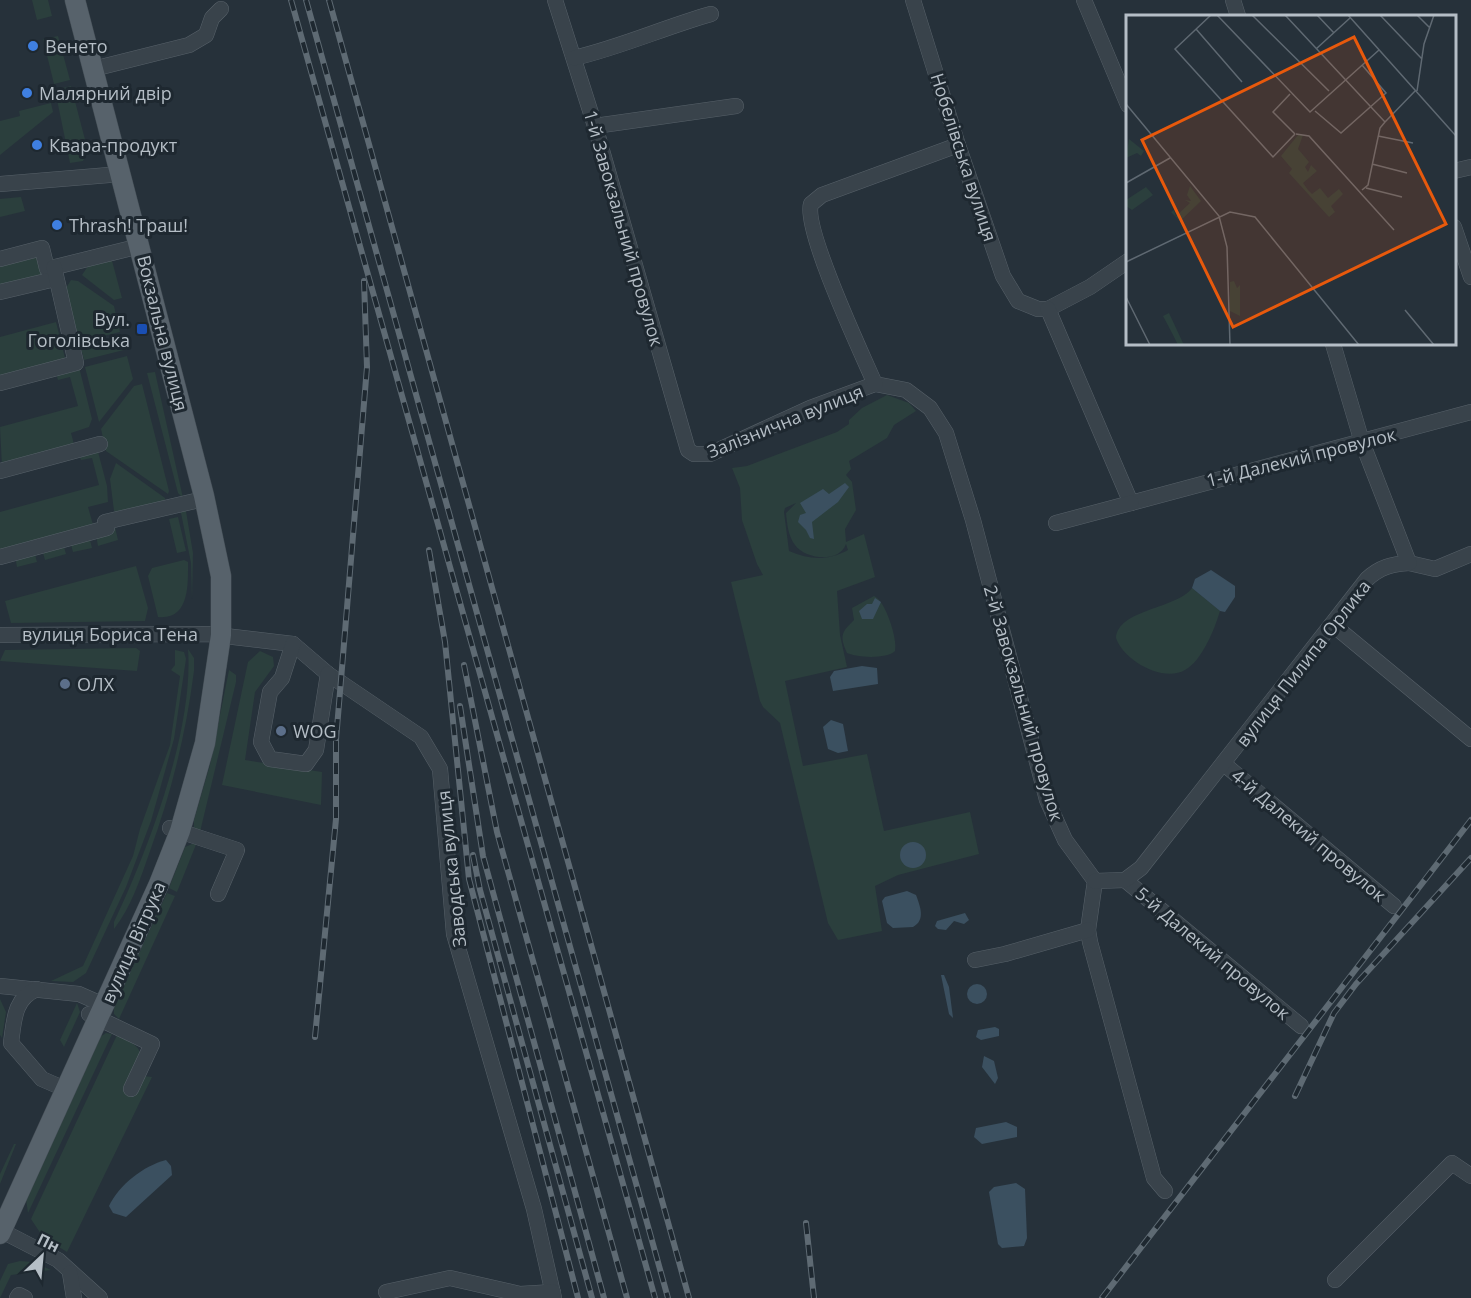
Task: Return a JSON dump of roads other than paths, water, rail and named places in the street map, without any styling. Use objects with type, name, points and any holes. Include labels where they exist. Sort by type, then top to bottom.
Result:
[{"type":"main road","name":"Вокзальна вулиця","points":[[65,0],[117,174],[217,551],[222,599],[215,634]]},
{"type":"main road","name":"Вокзальна вулиця","points":[[75,0],[93,69],[132,249],[149,309],[195,501],[208,571],[215,634]]},
{"type":"main road","name":"вулиця Вітрука","points":[[0,1226],[175,830],[207,734],[215,634]]},
{"type":"street","name":"1-й Завокзальний провулок","points":[[555,0],[595,126],[685,442],[694,454]]},
{"type":"street","name":"Нобелівська вулиця","points":[[913,0],[958,145],[1003,276],[1018,301],[1028,306],[1048,309]]},
{"type":"street","points":[[1084,0],[1126,100]]},
{"type":"street","points":[[1233,0],[1238,15]]},
{"type":"street","points":[[93,69],[189,45],[206,35],[212,18],[221,9]]},
{"type":"street","points":[[574,58],[613,49],[711,14]]},
{"type":"street","points":[[595,126],[736,106]]},
{"type":"street","points":[[875,384],[816,238],[809,216],[811,204],[822,195],[958,145]]},
{"type":"street","points":[[1456,171],[1471,167]]},
{"type":"street","points":[[0,184],[117,174]]},
{"type":"street","points":[[1456,230],[1471,277]]},
{"type":"street","points":[[0,259],[42,248],[47,269],[55,273]]},
{"type":"street","points":[[0,292],[132,249]]},
{"type":"street","points":[[1126,262],[1090,287],[1048,309],[1131,502]]},
{"type":"street","points":[[0,383],[76,363],[55,273]]},
{"type":"street","points":[[1333,345],[1362,442],[1409,563],[1435,569],[1471,554]]},
{"type":"street","name":"Залізнична вулиця","points":[[694,454],[710,454],[810,408],[875,384]]},
{"type":"street","name":"2-й Завокзальний провулок","points":[[875,384],[906,390],[919,398],[930,408],[946,433],[973,520],[1047,800],[1065,840],[1095,881]]},
{"type":"street","name":"1-й Далекий провулок","points":[[1056,523],[1241,471],[1362,442],[1471,412]]},
{"type":"street","points":[[0,471],[100,444]]},
{"type":"street","points":[[0,557],[106,528],[105,522],[195,501]]},
{"type":"street","name":"вулиця Пилипа Орлика","points":[[1125,880],[1141,868],[1158,849],[1332,624],[1376,571],[1391,564],[1409,563]]},
{"type":"street","points":[[1332,624],[1471,739]]},
{"type":"street","points":[[215,634],[293,644],[282,678],[270,692],[261,742],[270,759],[306,764],[316,750],[328,674]]},
{"type":"street","name":"вулиця Бориса Тена","points":[[0,635],[215,634]]},
{"type":"street","name":"Заводська вулиця","points":[[293,644],[328,674],[421,737],[440,769],[454,934],[534,1209],[553,1295]]},
{"type":"street","name":"4-й Далекий провулок","points":[[1224,764],[1394,906]]},
{"type":"street","points":[[175,830],[237,850],[218,894]]},
{"type":"street","points":[[1125,880],[1095,881],[1088,930],[1154,1178],[1165,1191]]},
{"type":"street","name":"5-й Далекий провулок","points":[[1125,880],[1301,1026]]},
{"type":"street","points":[[975,960],[1005,954],[1088,930]]},
{"type":"street","points":[[0,986],[78,994],[97,1010],[152,1044],[131,1089]]},
{"type":"street","points":[[37,989],[22,997],[11,1043],[33,1071],[42,1079],[60,1087]]},
{"type":"street","points":[[1335,1280],[1452,1163],[1471,1176]]},
{"type":"street","points":[[0,1226],[58,1260],[100,1298]]},
{"type":"street","points":[[70,1273],[74,1298]]},
{"type":"street","points":[[386,1292],[450,1278],[520,1294],[553,1295]]},
{"type":"street","points":[[17,1298],[19,1295],[25,1298]]},
{"type":"water","points":[[845,483],[849,487],[838,502],[812,522],[814,539],[810,538],[798,522],[800,515],[806,513],[800,503],[823,489],[829,494]]},
{"type":"water","points":[[1211,570],[1235,586],[1235,597],[1225,612],[1220,611],[1192,588],[1195,579]]},
{"type":"water","points":[[875,598],[881,602],[873,619],[862,619],[859,611],[867,604],[872,604]]},
{"type":"water","points":[[862,666],[877,668],[878,684],[833,691],[830,677],[834,671]]},
{"type":"water","points":[[831,720],[843,724],[848,751],[838,753],[828,749],[823,727]]},
{"type":"water","points":[[913,842],[922,846],[926,855],[922,864],[913,868],[904,864],[900,855],[904,846]]},
{"type":"water","points":[[907,891],[916,895],[921,912],[920,921],[913,927],[893,928],[887,923],[882,901],[885,897]]},
{"type":"water","points":[[965,913],[969,920],[964,924],[954,921],[946,930],[935,926],[937,921]]},
{"type":"water","points":[[941,975],[944,975],[949,987],[953,1018],[949,1014]]},
{"type":"water","points":[[973,984],[981,984],[987,990],[987,998],[981,1004],[973,1004],[967,998],[967,990]]},
{"type":"water","points":[[995,1027],[999,1029],[999,1036],[981,1040],[976,1037],[978,1030]]},
{"type":"water","points":[[984,1056],[994,1061],[998,1078],[995,1084],[982,1067]]},
{"type":"water","points":[[1006,1122],[1017,1127],[1017,1137],[982,1144],[974,1137],[976,1128]]},
{"type":"water","points":[[166,1160],[171,1166],[172,1175],[126,1217],[113,1213],[109,1206],[125,1184],[140,1172]]},
{"type":"water","points":[[1016,1183],[1025,1189],[1027,1238],[1024,1246],[1002,1248],[998,1244],[989,1192],[994,1187]]},
{"type":"railway","points":[[291,0],[655,1298]]},
{"type":"railway","points":[[306,0],[668,1298]]},
{"type":"railway","points":[[329,0],[689,1298]]},
{"type":"railway","points":[[315,1037],[336,819],[336,740],[367,367],[364,281]]},
{"type":"railway","points":[[429,550],[445,642],[469,879],[578,1298]]},
{"type":"railway","points":[[464,665],[497,832],[627,1298]]},
{"type":"railway","points":[[460,706],[483,856],[604,1298]]},
{"type":"railway","points":[[1102,1298],[1471,820]]},
{"type":"railway","points":[[473,855],[480,890],[592,1298]]},
{"type":"railway","points":[[1295,1096],[1334,1013],[1356,984],[1471,858]]},
{"type":"railway","points":[[806,1223],[814,1298]]},
{"type":"place","name":"Венето","points":[[33,46]]},
{"type":"place","name":"Малярний двір","points":[[27,93]]},
{"type":"place","name":"Квара-продукт","points":[[37,145]]},
{"type":"place","name":"Thrash! Траш!","points":[[57,225]]},
{"type":"place","name":"Вул. Гоголівська","points":[[142,329]]},
{"type":"place","name":"ОЛХ","points":[[65,684]]},
{"type":"place","name":"WOG","points":[[281,731]]}]
